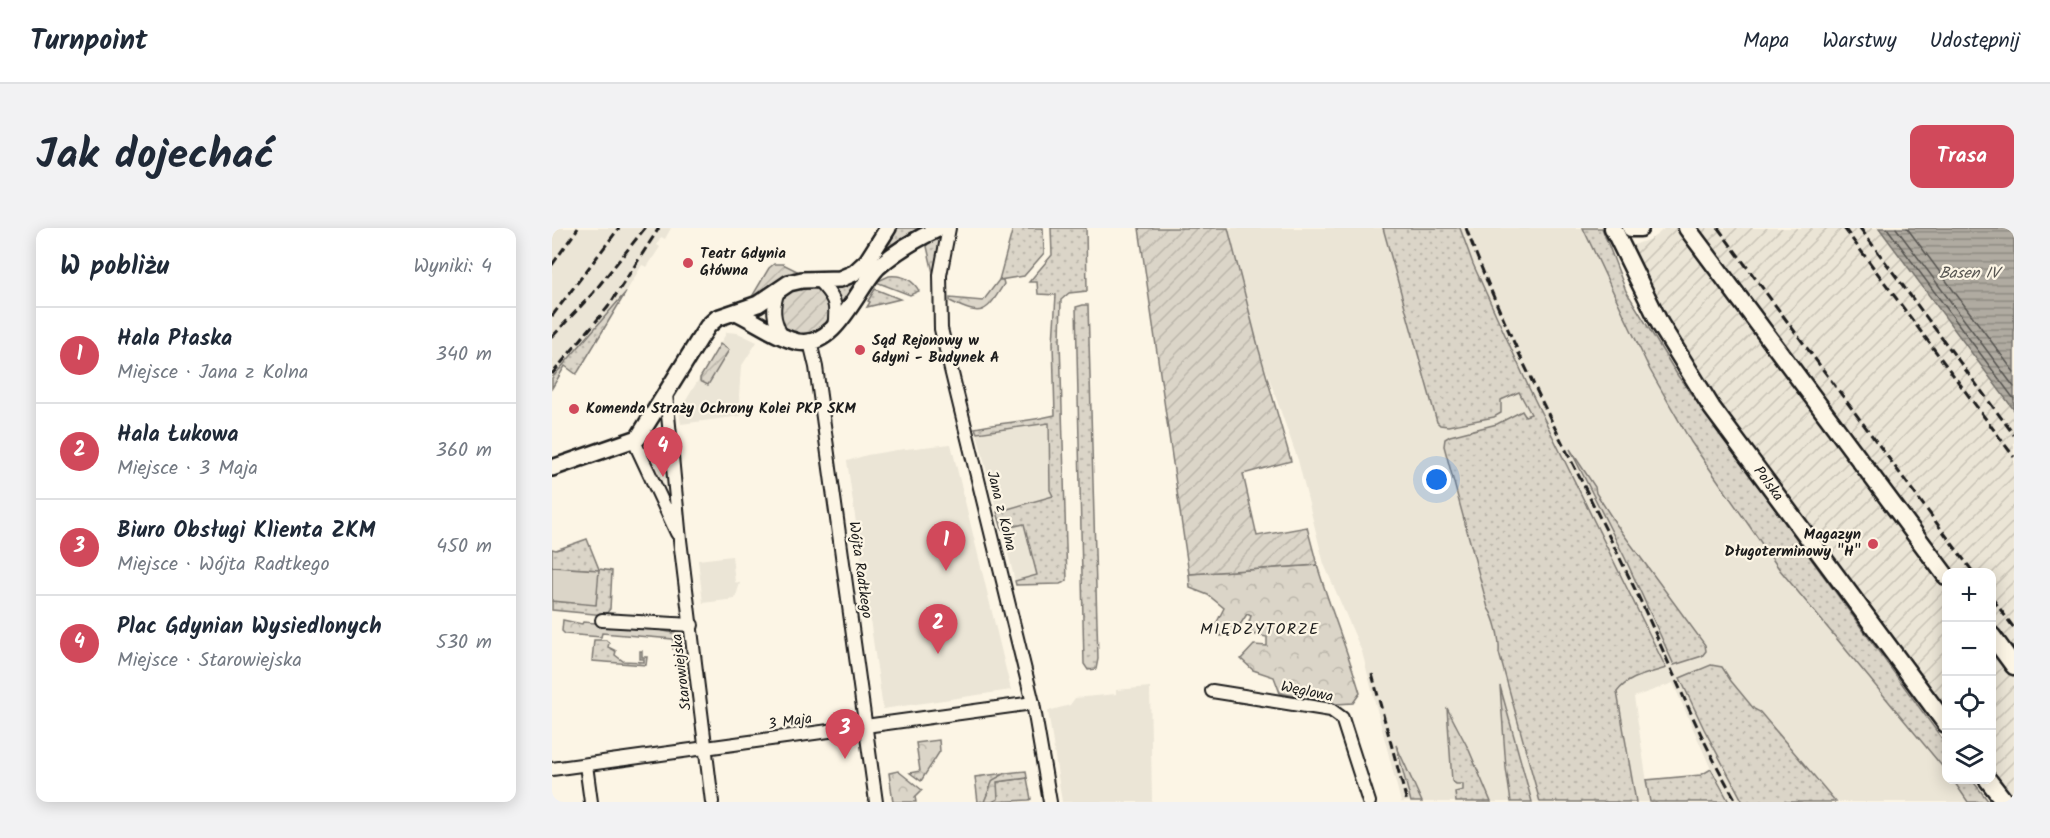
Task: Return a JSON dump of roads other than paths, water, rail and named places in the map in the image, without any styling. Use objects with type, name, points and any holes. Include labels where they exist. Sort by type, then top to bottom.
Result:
[{"type":"highway","name":"Polska","points":[[1613,228],[1660,324],[1712,408],[1942,717]]},
{"type":"highway","points":[[1631,228],[1640,228]]},
{"type":"highway","points":[[1688,228],[1942,569]]},
{"type":"highway","points":[[1996,641],[2014,666]]},
{"type":"highway","points":[[1991,784],[2005,802]]},
{"type":"main road","points":[[552,468],[634,441],[641,434],[708,326],[722,315],[758,304],[796,280],[840,279],[854,273],[867,261],[888,228]]},
{"type":"main road","points":[[736,312],[798,342],[816,340],[834,327],[872,274],[885,261],[940,228]]},
{"type":"street","name":"Jana z Kolna","points":[[949,228],[939,284],[941,329],[1033,703],[1050,802]]},
{"type":"street","points":[[818,280],[835,301],[834,327]]},
{"type":"street","points":[[778,291],[773,315],[781,335]]},
{"type":"street","name":"Wójta Radtkego","points":[[810,342],[816,368],[876,802]]},
{"type":"street","name":"Starowiejska","points":[[666,394],[680,540],[712,802]]},
{"type":"street","name":"Starowiejska","points":[[634,441],[680,540]]},
{"type":"street","points":[[662,505],[676,501]]},
{"type":"street","points":[[602,620],[692,625]]},
{"type":"street","name":"Węglowa","points":[[1212,691],[1309,705],[1331,710],[1339,715],[1342,718],[1369,802]]},
{"type":"street","name":"3 Maja","points":[[552,769],[1033,703]]},
{"type":"street","points":[[586,765],[591,802]]},
{"type":"water","name":"Basen IV","points":[[1879,228],[2014,228],[2014,410]]},
{"type":"railway","points":[[552,265],[578,228]]},
{"type":"railway","points":[[552,316],[619,228]]},
{"type":"railway","points":[[552,337],[593,293],[645,228]]},
{"type":"railway","points":[[552,374],[608,307],[659,228]]},
{"type":"railway","points":[[1466,228],[1543,404],[1629,577],[1707,747],[1737,802]]},
{"type":"railway","points":[[1718,228],[1970,568]]},
{"type":"railway","points":[[1844,228],[2014,457]]},
{"type":"railway","points":[[1860,228],[2014,435]]},
{"type":"railway","points":[[1996,603],[2014,628]]},
{"type":"railway","points":[[1372,674],[1407,802]]},
{"type":"place","name":"Teatr Gdynia Główna","points":[[688,263]]},
{"type":"place","name":"Sąd Rejonowy w Gdyni - Budynek A","points":[[860,350]]},
{"type":"place","name":"Komenda Straży Ochrony Kolei PKP SKM","points":[[574,409]]},
{"type":"place","name":"Plac Gdynian Wysiedlonych","points":[[663,477]]},
{"type":"place","name":"Magazyn Długoterminowy \"H\"","points":[[1873,544]]},
{"type":"place","name":"Hala Płaska","points":[[946,571]]},
{"type":"place","name":"Hala Łukowa","points":[[938,654]]},
{"type":"place","name":"Biuro Obsługi Klienta ZKM","points":[[845,759]]},
{"type":"district","name":"MIĘDZYTORZE","points":[[1260,629]]}]
